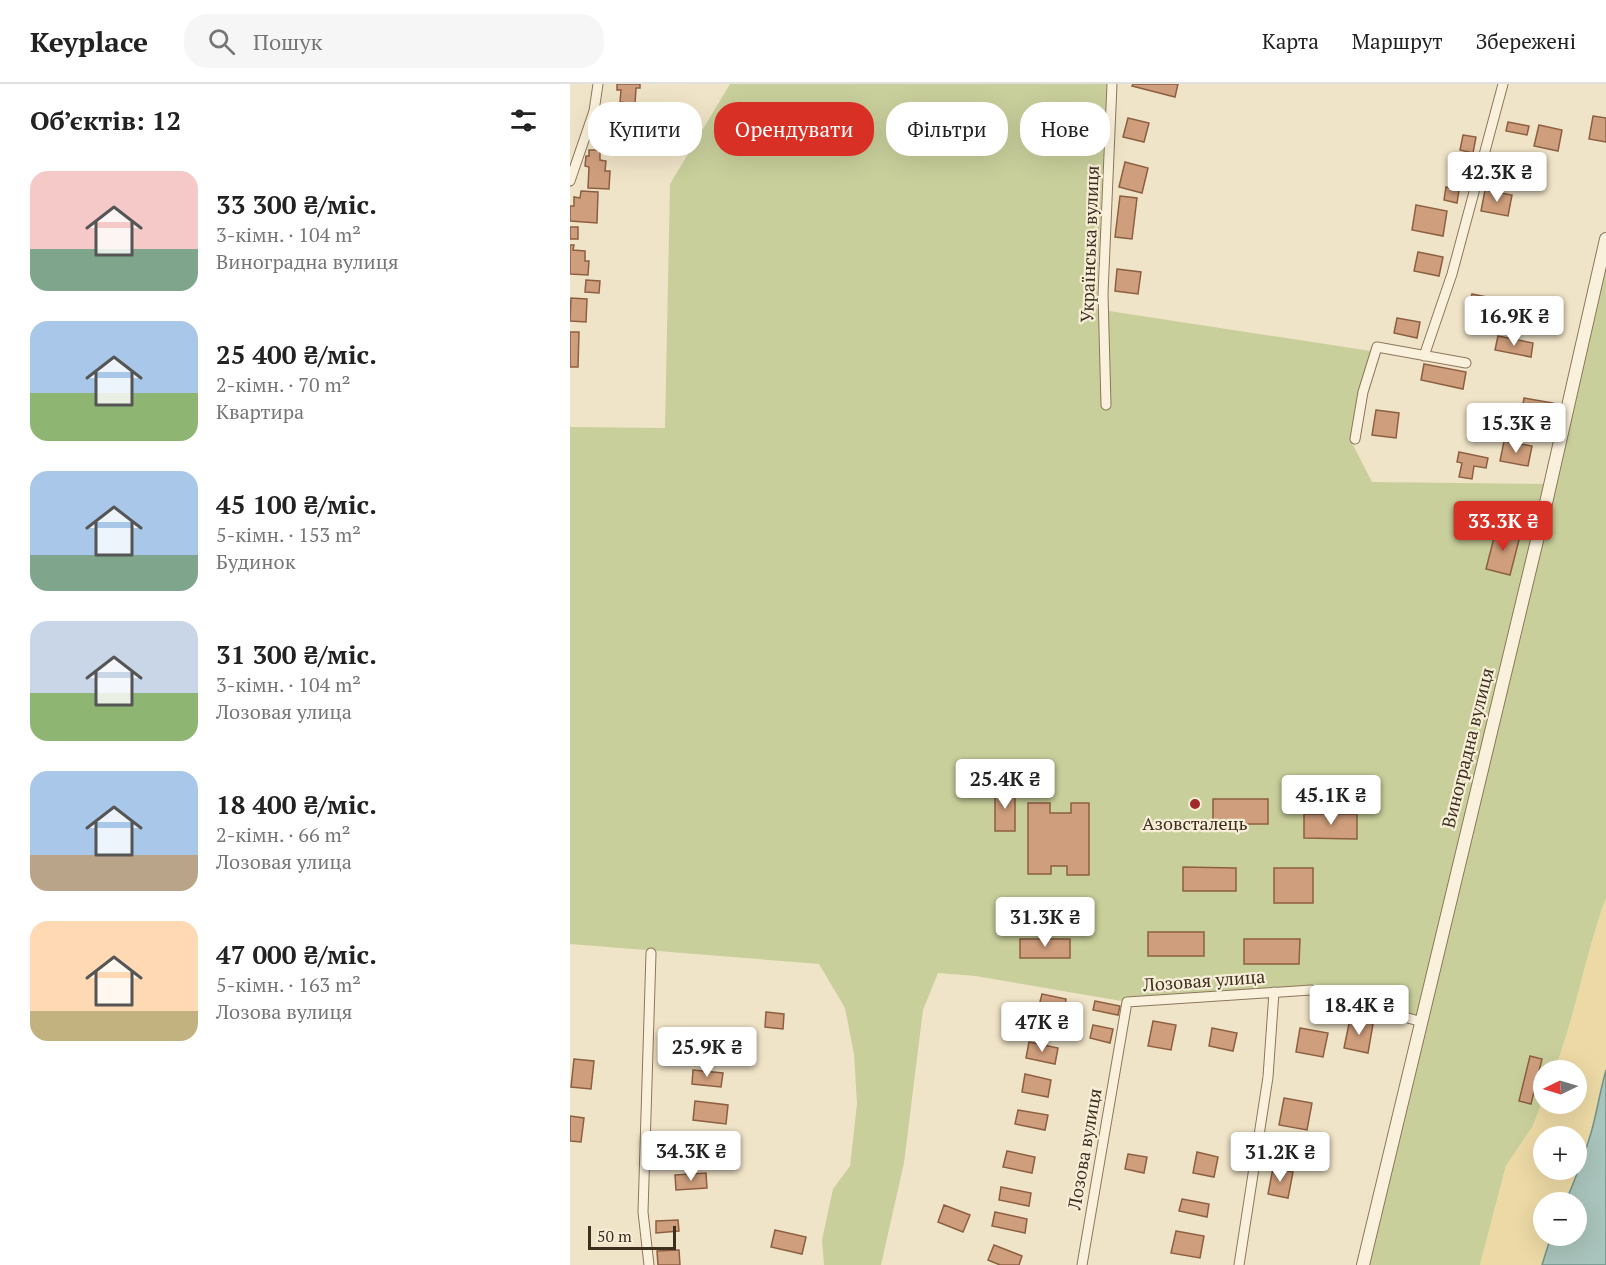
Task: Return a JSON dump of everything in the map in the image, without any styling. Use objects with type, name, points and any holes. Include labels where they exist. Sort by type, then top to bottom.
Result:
[{"type":"street","points":[[570,181],[594,111],[598,84]]},
{"type":"street","name":"Українська вулиця","points":[[1106,405],[1103,294],[1112,84]]},
{"type":"street","points":[[1424,356],[1452,274],[1503,84]]},
{"type":"street","name":"Виноградна вулиця","points":[[1363,1265],[1546,503],[1606,239]]},
{"type":"street","points":[[1355,439],[1363,392],[1377,347],[1466,363]]},
{"type":"street","points":[[649,1265],[643,1212],[651,953]]},
{"type":"street","name":"Лозовая улица","points":[[1127,1002],[1311,990],[1422,1022]]},
{"type":"street","points":[[1239,1265],[1268,1077],[1274,992]]},
{"type":"street","name":"Лозова вулиця","points":[[1082,1265],[1127,1002]]},
{"type":"green space","points":[[730,84],[1107,84],[1106,102],[1020,102],[1020,156],[1103,156],[1096,309],[1371,351],[1350,439],[1372,482],[1550,484],[1606,239],[1606,898],[1558,1060],[1533,1060],[1533,1114],[1537,1114],[1533,1126],[1506,1166],[1480,1265],[1363,1265],[1422,1022],[1311,990],[1127,1002],[976,976],[938,973],[923,1010],[904,1163],[881,1265],[824,1265],[822,1240],[833,1189],[850,1166],[857,1104],[854,1054],[845,1008],[819,964],[570,944],[570,427],[665,428],[670,184],[687,156],[702,156],[702,131],[714,111],[714,156],[874,156],[874,102],[719,102]]},
{"type":"sand","points":[[1606,898],[1606,1070],[1587,1144],[1587,1126],[1533,1126],[1537,1114],[1587,1114],[1587,1060],[1558,1060]]},
{"type":"sand","points":[[1533,1126],[1533,1180],[1575,1180],[1570,1192],[1533,1192],[1533,1246],[1548,1246],[1542,1265],[1480,1265],[1506,1166]]},
{"type":"water","points":[[1606,1070],[1606,1265],[1542,1265],[1548,1246],[1587,1246],[1587,1192],[1569,1192],[1574,1180],[1587,1180],[1587,1145]]},
{"type":"building","points":[[617,84],[640,84],[640,88],[636,88],[635,102],[620,102],[621,90],[617,90]]},
{"type":"building","points":[[1133,84],[1178,84],[1175,97],[1132,86]]},
{"type":"building","points":[[1593,116],[1606,118],[1606,142],[1589,139]]},
{"type":"building","points":[[1128,118],[1149,123],[1144,142],[1123,137]]},
{"type":"building","points":[[1508,122],[1529,126],[1527,135],[1506,131]]},
{"type":"building","points":[[1539,125],[1562,130],[1558,151],[1534,146]]},
{"type":"building","points":[[1463,135],[1476,137],[1473,153],[1460,150]]},
{"type":"building","points":[[586,156],[600,156],[600,160],[606,161],[605,171],[610,171],[609,189],[588,188],[589,167],[585,166]]},
{"type":"building","points":[[1125,162],[1148,168],[1142,193],[1119,187]]},
{"type":"building","points":[[1446,187],[1459,190],[1457,203],[1444,200]]},
{"type":"building","points":[[1485,190],[1512,195],[1508,216],[1481,211]]},
{"type":"building","points":[[581,191],[598,192],[597,223],[570,221],[570,206],[574,206],[574,197],[580,198]]},
{"type":"building","points":[[1120,196],[1137,198],[1132,239],[1115,237]]},
{"type":"building","points":[[1416,205],[1447,211],[1443,236],[1412,230]]},
{"type":"building","points":[[570,227],[578,227],[578,239],[570,239]]},
{"type":"building","points":[[570,245],[574,245],[573,250],[585,251],[585,261],[589,261],[588,275],[570,274]]},
{"type":"building","points":[[1418,252],[1443,257],[1439,276],[1414,271]]},
{"type":"building","points":[[1117,269],[1141,272],[1138,294],[1115,291]]},
{"type":"building","points":[[586,280],[600,281],[599,293],[585,292]]},
{"type":"building","points":[[1472,294],[1497,299],[1493,321],[1467,316]]},
{"type":"building","points":[[571,298],[587,299],[586,322],[570,321]]},
{"type":"building","points":[[1397,318],[1420,322],[1417,338],[1394,333]]},
{"type":"building","points":[[570,332],[579,332],[578,367],[570,367]]},
{"type":"building","points":[[1498,336],[1533,343],[1531,357],[1495,350]]},
{"type":"building","points":[[1424,364],[1466,372],[1463,389],[1421,380]]},
{"type":"building","points":[[1524,398],[1553,403],[1550,421],[1521,416]]},
{"type":"building","points":[[1376,410],[1399,413],[1396,438],[1372,435]]},
{"type":"building","points":[[1504,441],[1532,446],[1528,466],[1500,461]]},
{"type":"building","points":[[1459,452],[1488,458],[1486,468],[1474,466],[1472,479],[1459,477],[1462,463],[1457,462]]},
{"type":"building","points":[[1496,530],[1520,536],[1510,575],[1486,569]]},
{"type":"building","points":[[995,788],[1015,789],[1015,831],[995,831]]},
{"type":"building","points":[[1213,799],[1268,799],[1268,824],[1213,824]]},
{"type":"building","points":[[1028,803],[1050,803],[1050,813],[1071,813],[1071,803],[1089,803],[1089,875],[1067,875],[1067,866],[1051,866],[1051,874],[1028,874]]},
{"type":"building","points":[[1304,814],[1357,814],[1357,839],[1304,838]]},
{"type":"building","points":[[1183,867],[1236,868],[1236,891],[1183,891]]},
{"type":"building","points":[[1274,868],[1313,868],[1313,903],[1274,903]]},
{"type":"building","points":[[1034,898],[1063,898],[1063,912],[1034,912]]},
{"type":"building","points":[[1148,932],[1204,932],[1204,956],[1148,956]]},
{"type":"building","points":[[1020,939],[1070,939],[1070,958],[1020,958]]},
{"type":"building","points":[[1244,939],[1300,939],[1299,964],[1244,964]]},
{"type":"building","points":[[1042,994],[1066,999],[1064,1011],[1039,1006]]},
{"type":"building","points":[[1095,1001],[1120,1006],[1118,1015],[1093,1010]]},
{"type":"building","points":[[766,1012],[784,1014],[783,1029],[765,1027]]},
{"type":"building","points":[[1035,1016],[1060,1021],[1057,1035],[1033,1029]]},
{"type":"building","points":[[1350,1019],[1373,1024],[1368,1053],[1344,1048]]},
{"type":"building","points":[[1153,1021],[1176,1025],[1171,1050],[1148,1046]]},
{"type":"building","points":[[1093,1025],[1113,1029],[1110,1043],[1090,1038]]},
{"type":"building","points":[[1212,1028],[1237,1033],[1233,1051],[1209,1046]]},
{"type":"building","points":[[1300,1028],[1328,1033],[1323,1057],[1296,1052]]},
{"type":"building","points":[[695,1038],[724,1040],[722,1061],[693,1058]]},
{"type":"building","points":[[1029,1042],[1058,1048],[1055,1064],[1026,1058]]},
{"type":"building","points":[[1530,1056],[1542,1059],[1533,1060],[1531,1104],[1519,1101]]},
{"type":"building","points":[[574,1059],[594,1061],[591,1089],[571,1087]]},
{"type":"building","points":[[693,1070],[723,1073],[721,1087],[692,1084]]},
{"type":"building","points":[[1025,1074],[1051,1080],[1048,1097],[1022,1092]]},
{"type":"building","points":[[1284,1098],[1312,1103],[1307,1130],[1279,1125]]},
{"type":"building","points":[[695,1101],[728,1105],[726,1124],[693,1120]]},
{"type":"building","points":[[1018,1110],[1048,1115],[1045,1130],[1015,1124]]},
{"type":"building","points":[[570,1116],[584,1118],[581,1142],[570,1141]]},
{"type":"building","points":[[1007,1151],[1035,1157],[1032,1173],[1003,1167]]},
{"type":"building","points":[[1197,1152],[1218,1157],[1214,1177],[1193,1173]]},
{"type":"building","points":[[1128,1154],[1147,1157],[1144,1173],[1125,1169]]},
{"type":"building","points":[[1273,1168],[1293,1172],[1288,1198],[1268,1194]]},
{"type":"building","points":[[706,1173],[707,1188],[676,1190],[675,1175]]},
{"type":"building","points":[[1001,1187],[1031,1193],[1029,1206],[999,1200]]},
{"type":"building","points":[[1182,1199],[1209,1204],[1207,1217],[1179,1211]]},
{"type":"building","points":[[944,1205],[970,1215],[963,1232],[938,1222]]},
{"type":"building","points":[[995,1212],[1027,1219],[1025,1233],[992,1226]]},
{"type":"building","points":[[678,1220],[679,1231],[656,1233],[656,1221]]},
{"type":"building","points":[[775,1230],[806,1237],[802,1254],[771,1247]]},
{"type":"building","points":[[1176,1231],[1204,1236],[1200,1258],[1171,1253]]},
{"type":"building","points":[[994,1245],[1022,1256],[1019,1265],[1000,1265],[988,1260]]},
{"type":"building","points":[[679,1250],[680,1265],[658,1265],[657,1251]]},
{"type":"place","name":"Азовсталець","points":[[1195,804]]}]
